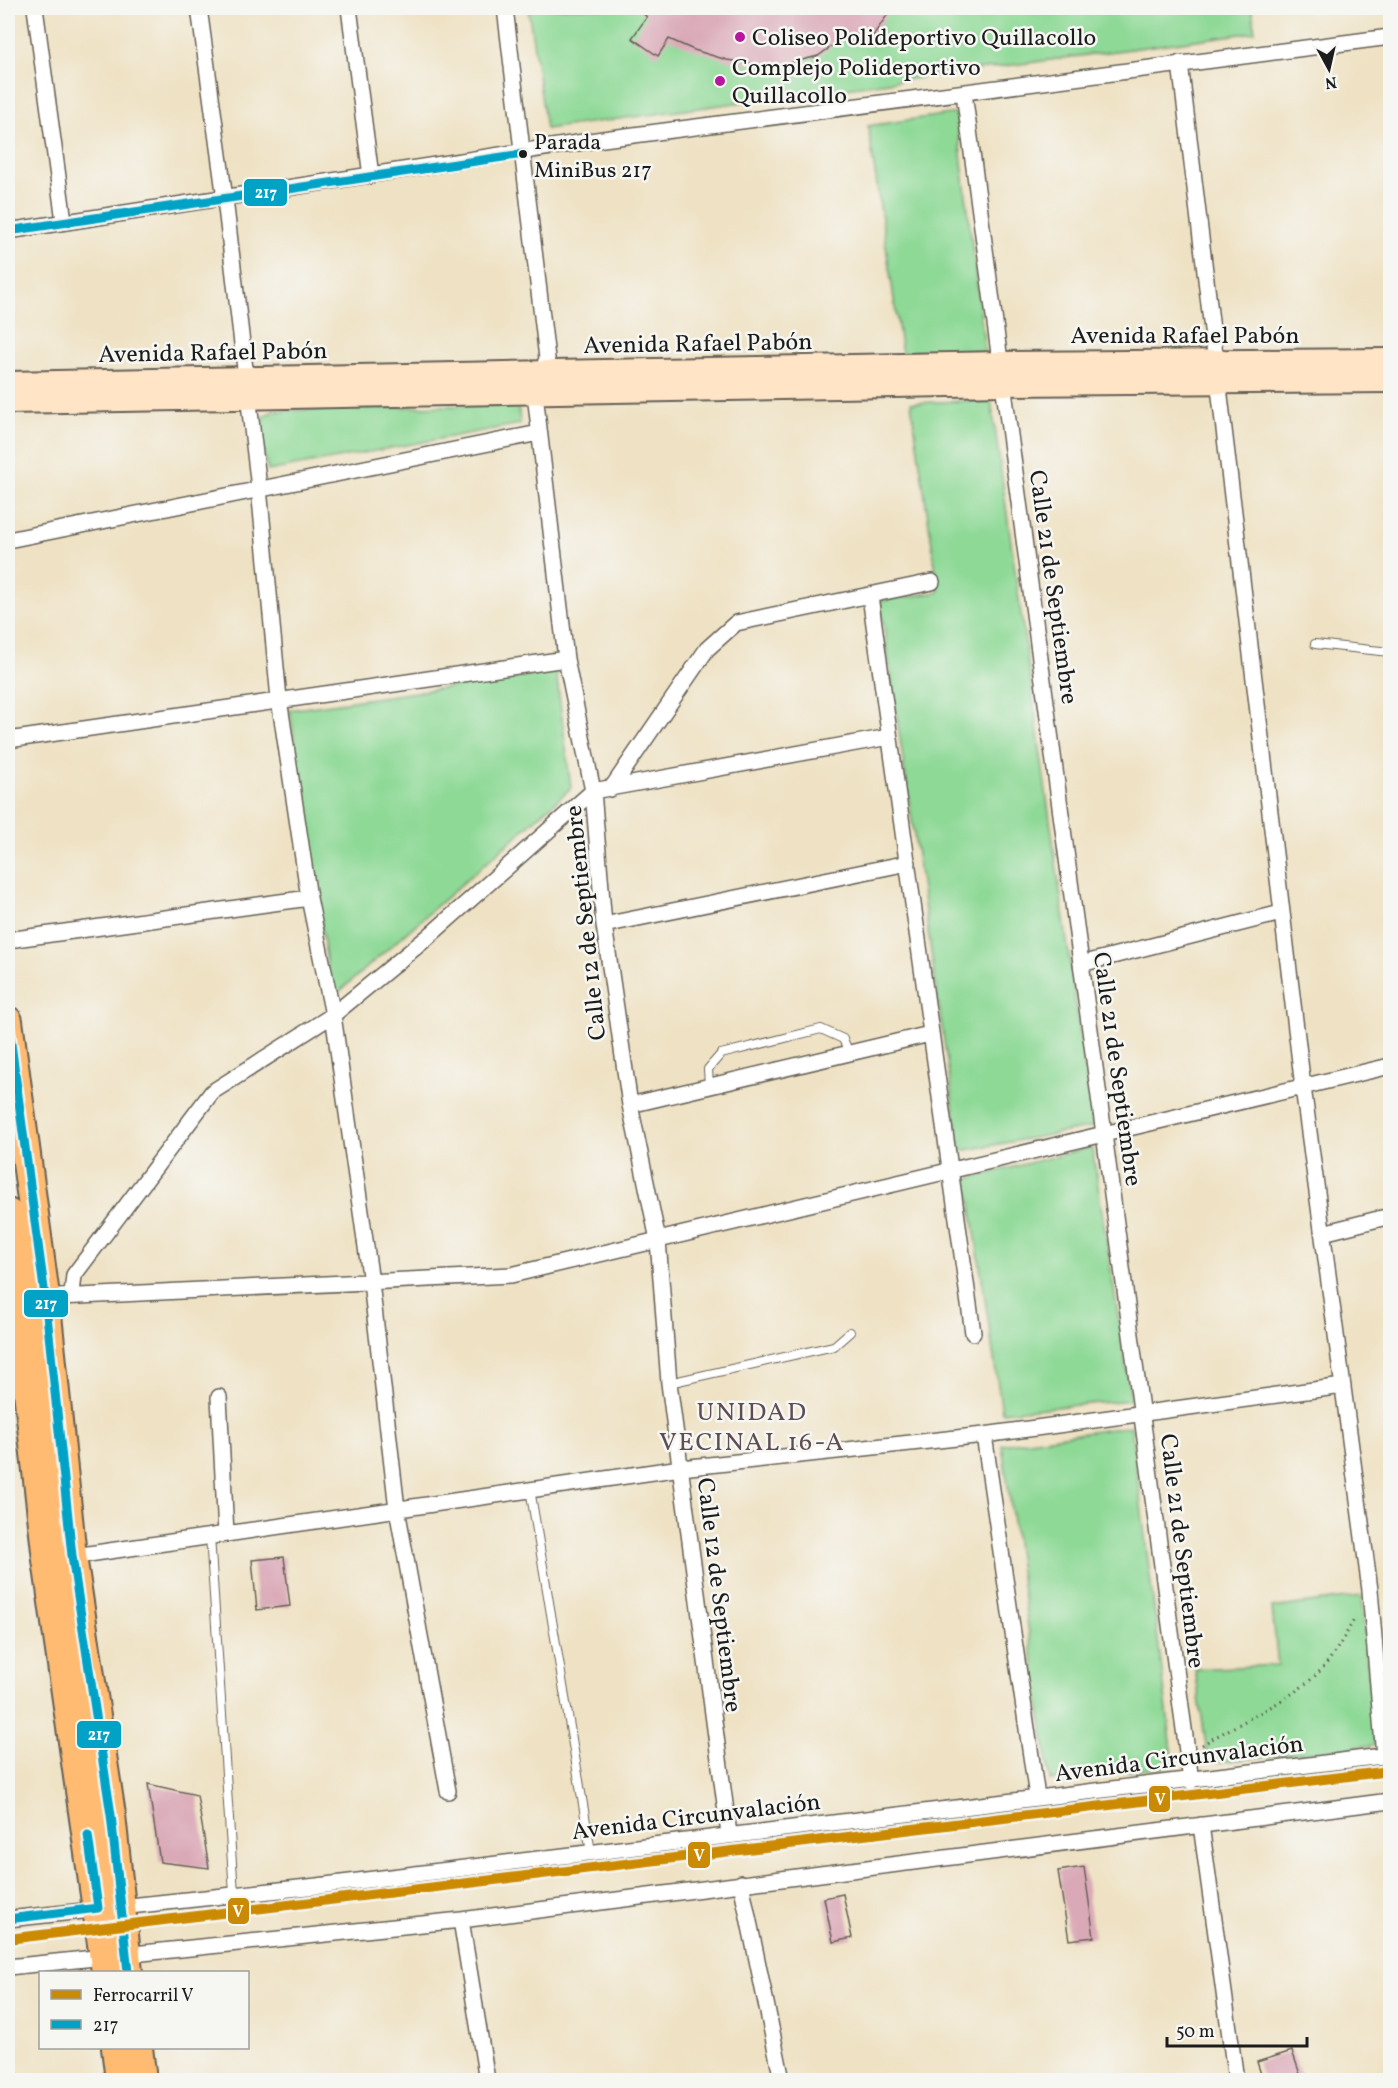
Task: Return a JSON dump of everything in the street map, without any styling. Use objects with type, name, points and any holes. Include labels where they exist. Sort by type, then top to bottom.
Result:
[{"type":"highway","points":[[8,1021],[15,1131],[59,1558],[111,1815],[109,1906],[116,1964]]},
{"type":"highway","points":[[8,1213],[33,1305],[59,1558]]},
{"type":"highway","points":[[116,2049],[120,2080]]},
{"type":"highway","points":[[138,2049],[142,2080]]},
{"type":"main road","name":"Avenida Rafael Pabón","points":[[1217,373],[1390,360]]},
{"type":"main road","name":"Avenida Rafael Pabón","points":[[8,402],[246,389],[1002,374],[1217,373],[1390,381]]},
{"type":"main road","name":"Avenida Rafael Pabón","points":[[8,383],[246,389]]},
{"type":"street","points":[[35,8],[64,221]]},
{"type":"street","points":[[199,8],[225,200],[259,488],[279,699],[309,898],[333,1015],[371,1282],[397,1509],[448,1791]]},
{"type":"street","points":[[349,8],[371,176]]},
{"type":"street","name":"Calle 12 de Septiembre","points":[[505,8],[547,358],[539,384],[539,433],[566,659],[593,791],[604,925],[630,1105],[658,1240],[669,1383],[729,1834]]},
{"type":"street","points":[[8,231],[64,221],[225,200],[603,140],[1390,37]]},
{"type":"street","points":[[1180,63],[1281,913],[1370,1590],[1387,1756]]},
{"type":"street","name":"Calle 21 de Septiembre","points":[[964,93],[1191,1781]]},
{"type":"street","points":[[8,540],[539,433]]},
{"type":"street","points":[[611,789],[707,649],[736,623],[932,582]]},
{"type":"street","points":[[870,596],[949,1170],[974,1333]]},
{"type":"street","points":[[8,740],[566,659]]},
{"type":"street","points":[[8,1357],[33,1305],[74,1275],[212,1092],[333,1015],[428,937],[593,791],[890,737]]},
{"type":"street","points":[[604,925],[908,863]]},
{"type":"street","points":[[8,940],[309,898]]},
{"type":"street","points":[[1082,964],[1281,913]]},
{"type":"street","points":[[630,1105],[930,1034]]},
{"type":"street","points":[[33,1305],[511,1275],[1390,1066]]},
{"type":"street","points":[[1323,1233],[1390,1216]]},
{"type":"street","points":[[59,1558],[681,1467],[984,1435],[1143,1411],[1343,1386]]},
{"type":"street","points":[[219,1397],[226,1534]]},
{"type":"street","points":[[984,1435],[1037,1797]]},
{"type":"street","name":"Avenida Circunvalación","points":[[8,1919],[109,1906],[317,1886],[729,1834],[1387,1756]]},
{"type":"street","points":[[8,1967],[116,1964],[1390,1801]]},
{"type":"street","points":[[1201,1825],[1236,2080]]},
{"type":"street","points":[[741,1883],[782,2080]]},
{"type":"street","points":[[461,1920],[487,2080]]},
{"type":"lane","points":[[1315,644],[1390,652]]},
{"type":"lane","points":[[709,1086],[708,1069],[721,1054],[821,1029],[843,1039],[849,1053]]},
{"type":"lane","points":[[669,1383],[834,1346],[850,1332]]},
{"type":"lane","points":[[530,1489],[591,1852]]},
{"type":"lane","points":[[210,1536],[234,1893]]},
{"type":"path","points":[[1186,1755],[1269,1708],[1316,1675],[1338,1646],[1370,1590]]},
{"type":"green space","name":"Complejo Polideportivo Quillacollo","points":[[528,8],[1252,8],[1255,32],[546,129]]},
{"type":"green space","points":[[956,113],[985,351],[902,353],[868,126]]},
{"type":"green space","points":[[991,400],[1093,1127],[960,1151],[880,601],[939,592],[911,403]]},
{"type":"green space","points":[[518,404],[520,424],[268,471],[258,426],[265,415],[274,411]]},
{"type":"green space","points":[[556,672],[571,788],[332,998],[290,710]]},
{"type":"green space","points":[[1092,1147],[1131,1400],[1002,1412],[967,1179]]},
{"type":"green space","points":[[1131,1426],[1174,1766],[1050,1780],[1002,1445]]},
{"type":"green space","points":[[1361,1596],[1375,1745],[1219,1762],[1211,1759],[1207,1753],[1195,1669],[1278,1665],[1272,1608]]},
{"type":"building","name":"Coliseo Polideportivo Quillacollo","points":[[636,8],[892,8],[866,46],[849,34],[818,56],[774,67],[727,60],[694,50],[669,39],[658,56],[632,38],[647,17]]},
{"type":"building","points":[[284,1557],[290,1606],[257,1610],[252,1560]]},
{"type":"building","points":[[148,1784],[197,1795],[209,1868],[160,1862]]},
{"type":"building","points":[[1084,1867],[1094,1937],[1069,1940],[1058,1871]]},
{"type":"building","points":[[843,1894],[852,1938],[833,1942],[824,1898]]},
{"type":"building","points":[[1292,2051],[1302,2080],[1263,2080],[1257,2062]]},
{"type":"rail line","name":"V","points":[[8,1939],[1390,1771]]},
{"type":"transit line","name":"217","points":[[8,231],[523,154]]},
{"type":"transit line","name":"217","points":[[8,1021],[45,1296],[72,1556],[111,1815],[128,1971]]},
{"type":"transit line","name":"217","points":[[8,1919],[98,1908],[88,1835]]},
{"type":"place","name":"Coliseo Polideportivo Quillacollo","points":[[740,37]]},
{"type":"place","name":"Complejo Polideportivo Quillacollo","points":[[720,81]]},
{"type":"place","name":"Parada MiniBus 217","points":[[523,154]]},
{"type":"district","name":"UNIDAD VECINAL 16-A","points":[[752,1426]]}]
